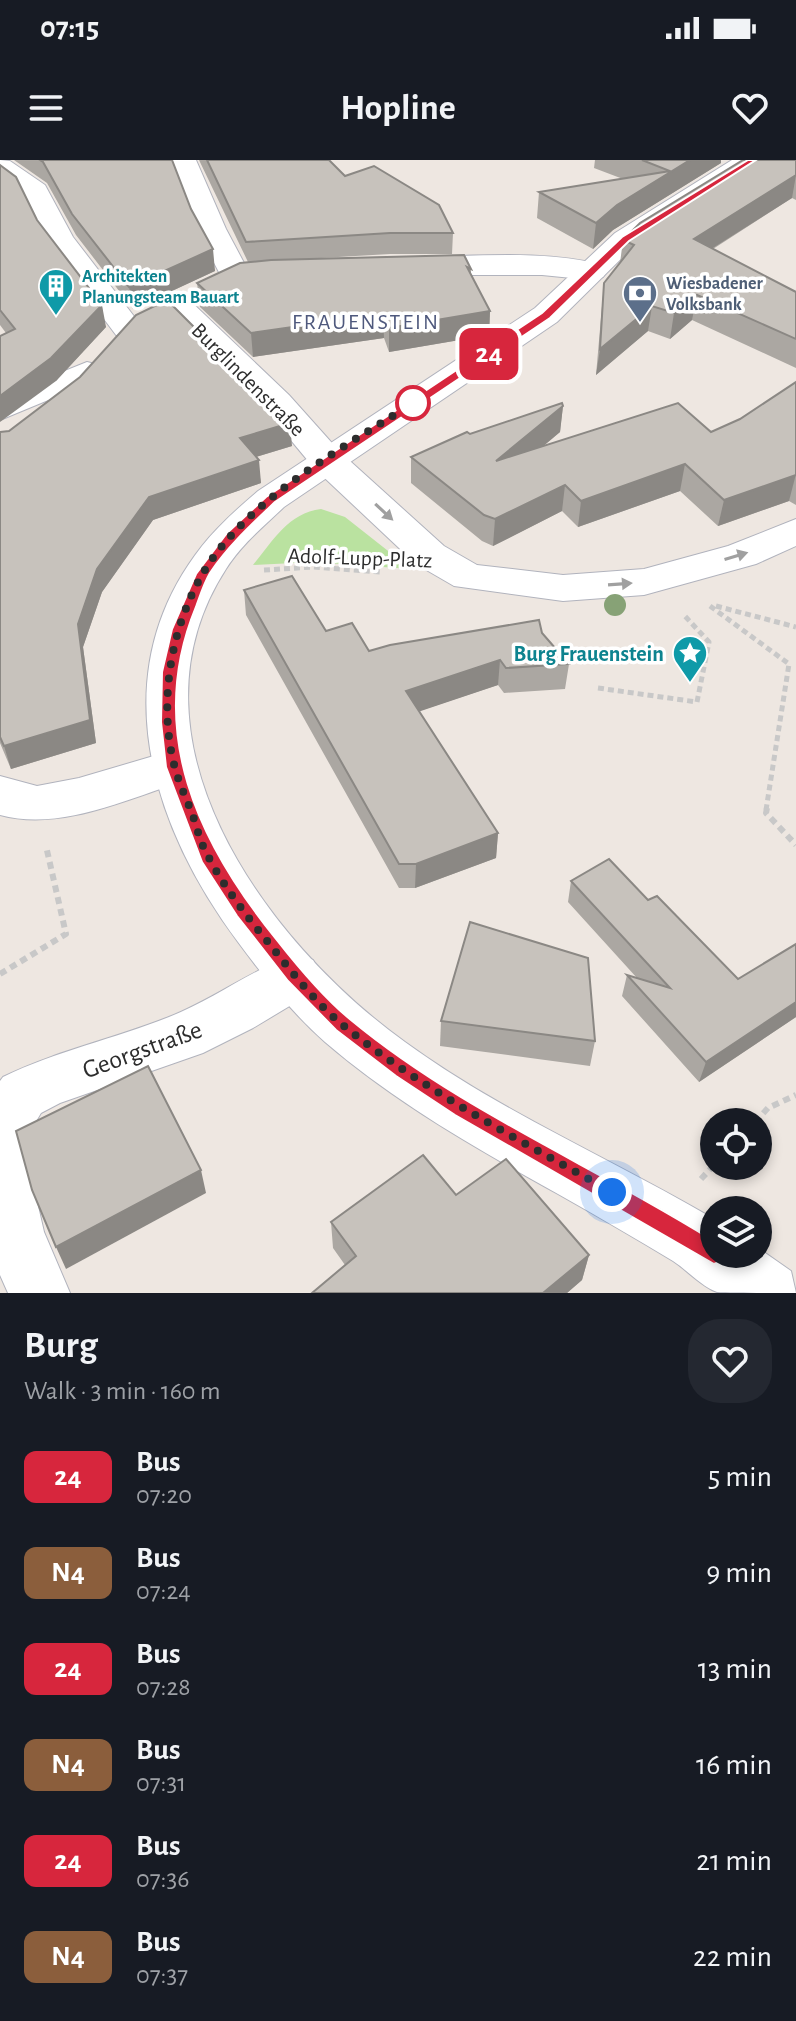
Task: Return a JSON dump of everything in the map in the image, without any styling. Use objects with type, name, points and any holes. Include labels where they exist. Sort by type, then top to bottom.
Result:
[{"type":"street","name":"Burglindenstraße","points":[[183,160],[211,229],[217,285],[277,402],[327,460],[430,555],[468,577],[563,588],[644,582],[742,555],[796,531]]},
{"type":"street","points":[[700,1244],[462,1108],[403,1070],[342,1024],[295,976],[243,911],[208,857],[174,767],[169,722],[169,672],[180,629],[203,574],[232,536],[271,499],[546,315],[625,239],[751,160]]},
{"type":"street","points":[[0,167],[35,191],[59,239],[127,328]]},
{"type":"street","points":[[390,266],[542,266],[592,271]]},
{"type":"street","points":[[0,443],[70,390],[127,328],[217,285]]},
{"type":"street","points":[[0,410],[87,372]]},
{"type":"street","points":[[18,799],[79,796],[174,767]]},
{"type":"street","name":"Georgstraße","points":[[0,1130],[22,1095],[44,1084],[184,1036],[234,1012],[295,976]]},
{"type":"street","points":[[0,1167],[7,1213],[24,1263],[39,1293]]},
{"type":"street","points":[[734,1268],[769,1293]]},
{"type":"path","name":"Adolf-Lupp-Platz","points":[[203,574],[314,567],[468,577]]},
{"type":"path","points":[[796,627],[707,603],[789,664],[766,813],[796,845]]},
{"type":"path","points":[[598,688],[697,702],[709,642],[676,607]]},
{"type":"path","points":[[0,974],[66,934],[18,799]]},
{"type":"path","points":[[768,1108],[796,1095]]},
{"type":"green space","points":[[321,509],[345,517],[411,569],[314,562],[253,565],[290,522]]},
{"type":"building","points":[[40,160],[172,160],[191,209],[213,249],[129,287],[72,214]]},
{"type":"building","points":[[207,160],[329,160],[345,176],[374,166],[439,205],[453,233],[390,233],[246,242]]},
{"type":"building","points":[[642,160],[690,160],[617,205],[596,223],[539,192],[670,171]]},
{"type":"building","points":[[743,160],[796,160],[796,175],[694,239],[796,292],[796,339],[697,295],[674,313],[652,306],[600,349],[604,283],[634,245],[623,240],[640,223]]},
{"type":"building","points":[[0,165],[16,177],[37,220],[102,305],[51,358],[0,396],[0,336],[15,329],[0,310]]},
{"type":"building","points":[[464,255],[490,311],[389,328],[383,314],[251,333],[197,283],[240,263]]},
{"type":"building","points":[[167,300],[290,423],[240,438],[259,460],[149,497],[97,569],[78,624],[90,720],[4,746],[0,737],[0,432],[9,431],[80,377],[136,315]]},
{"type":"building","points":[[796,382],[796,475],[724,500],[685,464],[581,501],[565,485],[495,519],[484,515],[411,457],[467,432],[470,434],[562,403],[563,406],[496,461],[678,403],[711,432],[740,419]]},
{"type":"building","points":[[292,576],[326,631],[352,623],[369,651],[539,620],[542,633],[569,664],[506,668],[500,660],[406,691],[498,833],[416,864],[399,864],[244,590]]},
{"type":"building","points":[[609,859],[648,900],[657,896],[738,979],[796,944],[796,1002],[706,1062],[627,975],[670,988],[571,881]]},
{"type":"building","points":[[470,922],[588,958],[595,1041],[441,1021]]},
{"type":"building","points":[[148,1066],[201,1170],[56,1247],[32,1190],[16,1131]]},
{"type":"building","points":[[423,1155],[456,1195],[506,1159],[589,1255],[543,1293],[312,1293],[356,1256],[331,1222]]},
{"type":"bus line","name":"24","points":[[700,1244],[462,1108],[403,1070],[342,1024],[295,976],[243,911],[208,857],[174,767],[169,722],[169,672],[180,629],[203,574],[232,536],[271,499],[508,342],[546,315],[625,239],[751,160]]},
{"type":"place","name":"Architekten Planungsteam Bauart","points":[[56,317]]},
{"type":"place","name":"Wiesbadener Volksbank","points":[[640,324]]},
{"type":"place","name":"Burg Frauenstein","points":[[690,684]]},
{"type":"district","name":"FRAUENSTEIN","points":[[366,321]]},
{"type":"route","points":[[413,403],[421,398],[271,499],[232,536],[203,574],[180,629],[169,672],[169,722],[174,767],[208,857],[231,893],[295,976],[342,1024],[403,1070],[462,1108],[612,1192]]}]
